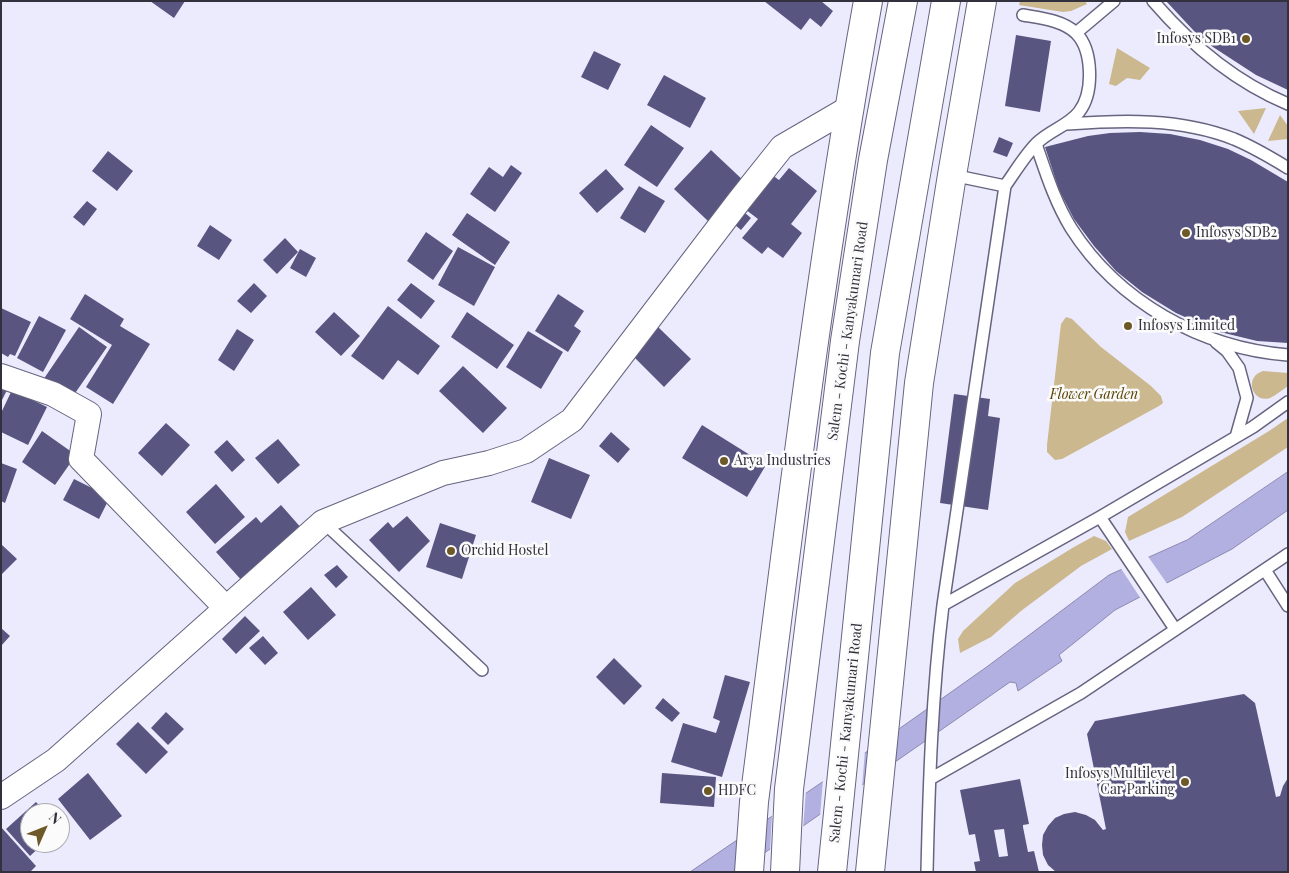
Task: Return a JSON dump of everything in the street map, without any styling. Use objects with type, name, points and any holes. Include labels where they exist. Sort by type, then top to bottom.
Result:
[{"type":"main road","points":[[749,872],[754,802],[818,306],[868,1]]},
{"type":"main road","name":"Salem - Kochi - Kanyakumari Road","points":[[785,872],[789,790],[845,341],[873,160],[903,1]]},
{"type":"main road","name":"Salem - Kochi - Kanyakumari Road","points":[[832,872],[885,353],[946,1]]},
{"type":"main road","points":[[870,867],[920,383],[952,175],[982,1]]},
{"type":"street","points":[[1,798],[56,760],[323,522],[443,473],[489,463],[526,451],[572,420],[782,147],[849,108]]},
{"type":"street","points":[[1,376],[53,394],[88,414],[81,459],[226,608]]},
{"type":"lane","points":[[1076,33],[1114,1]]},
{"type":"lane","points":[[1153,1],[1171,22],[1202,51],[1238,76],[1288,104]]},
{"type":"lane","points":[[927,872],[930,759],[936,666],[943,605],[1005,186],[1036,144],[1048,134],[1067,124],[1080,110],[1087,96],[1090,82],[1090,69],[1084,48],[1076,33],[1058,22],[1023,15]]},
{"type":"lane","points":[[1067,124],[1145,121],[1175,123],[1233,139],[1260,151],[1288,168]]},
{"type":"lane","points":[[1036,144],[1056,198],[1071,228],[1090,255],[1113,280],[1138,301],[1173,322],[1213,340],[1253,350],[1288,355]]},
{"type":"lane","points":[[952,175],[1005,186]]},
{"type":"lane","points":[[1213,340],[1227,351],[1239,368],[1247,398],[1236,437]]},
{"type":"lane","points":[[943,605],[1100,517],[1236,437],[1288,402]]},
{"type":"lane","points":[[1100,517],[1175,628]]},
{"type":"lane","points":[[323,522],[482,670]]},
{"type":"lane","points":[[930,779],[1081,693],[1175,628],[1288,554]]},
{"type":"lane","points":[[1265,570],[1288,606]]},
{"type":"green space","points":[[1020,1],[1085,1],[1087,4],[1071,11],[1063,12],[1019,5]]},
{"type":"green space","points":[[1117,48],[1150,68],[1140,80],[1127,78],[1116,86],[1109,84]]},
{"type":"green space","points":[[1266,108],[1254,134],[1238,111]]},
{"type":"green space","points":[[1280,115],[1288,126],[1288,139],[1268,141]]},
{"type":"green space","name":"Flower Garden","points":[[1066,317],[1072,319],[1101,347],[1151,386],[1161,396],[1163,403],[1062,459],[1055,460],[1047,452],[1047,445],[1061,324]]},
{"type":"green space","points":[[1263,371],[1288,373],[1288,386],[1270,398],[1264,399],[1259,397],[1255,394],[1252,384],[1257,374]]},
{"type":"green space","points":[[1288,418],[1288,447],[1182,517],[1129,541],[1125,532],[1128,517]]},
{"type":"green space","points":[[1094,536],[1106,541],[1112,549],[1081,566],[1021,611],[991,637],[960,653],[958,639],[963,631],[1015,583]]},
{"type":"water","points":[[1288,472],[1288,510],[1232,549],[1115,610],[1059,655],[1062,661],[1018,691],[1016,683],[1010,682],[737,872],[690,872],[862,755],[988,666],[1109,575],[1187,540]]},
{"type":"pier","points":[[1147,555],[1168,585],[1141,599],[1120,567]]},
{"type":"pier","points":[[865,750],[862,788],[820,817],[823,779]]},
{"type":"pier","points":[[806,790],[803,829],[770,852],[772,814]]},
{"type":"building","points":[[150,1],[185,1],[174,18]]},
{"type":"building","points":[[764,1],[821,1],[833,11],[821,27],[810,18],[801,30]]},
{"type":"building","name":"Infosys SDB1","points":[[1166,1],[1288,1],[1288,90],[1256,75],[1213,47],[1194,31]]},
{"type":"building","points":[[1016,35],[1051,41],[1040,112],[1005,106]]},
{"type":"building","points":[[594,51],[621,64],[608,90],[581,77]]},
{"type":"building","points":[[664,75],[706,98],[690,128],[647,105]]},
{"type":"building","points":[[651,125],[684,148],[657,187],[624,165]]},
{"type":"building","name":"Infosys SDB2","points":[[1140,132],[1170,134],[1200,140],[1228,149],[1288,182],[1288,343],[1257,341],[1216,331],[1176,313],[1142,292],[1116,271],[1074,219],[1059,190],[1045,147],[1088,136]]},
{"type":"building","points":[[999,137],[1013,143],[1007,157],[993,152]]},
{"type":"building","points":[[711,150],[745,182],[708,221],[674,189]]},
{"type":"building","points":[[108,151],[133,171],[117,191],[92,171]]},
{"type":"building","points":[[511,165],[522,173],[495,212],[470,194],[489,167],[503,177]]},
{"type":"building","points":[[789,168],[817,191],[791,224],[802,233],[783,258],[768,247],[762,254],[742,238],[758,219],[741,206],[768,172],[779,180]]},
{"type":"building","points":[[606,169],[624,189],[597,213],[579,193]]},
{"type":"building","points":[[639,186],[665,201],[645,233],[620,218]]},
{"type":"building","points":[[87,201],[97,209],[84,226],[73,217]]},
{"type":"building","points":[[739,208],[751,218],[741,230],[729,220]]},
{"type":"building","points":[[467,213],[510,242],[495,265],[452,235]]},
{"type":"building","points":[[210,225],[232,240],[219,260],[197,246]]},
{"type":"building","points":[[426,232],[453,251],[433,280],[407,261]]},
{"type":"building","points":[[285,238],[298,252],[277,274],[263,260]]},
{"type":"building","points":[[458,247],[495,267],[474,306],[438,285]]},
{"type":"building","points":[[300,249],[316,258],[306,277],[290,268]]},
{"type":"building","points":[[254,283],[267,296],[251,313],[237,301]]},
{"type":"building","points":[[411,283],[435,301],[421,319],[397,300]]},
{"type":"building","points":[[85,294],[124,319],[120,326],[150,344],[113,404],[86,387],[112,345],[70,319]]},
{"type":"building","points":[[558,294],[584,311],[574,326],[581,331],[568,352],[535,331]]},
{"type":"building","points":[[388,306],[440,346],[418,375],[398,360],[383,380],[351,356]]},
{"type":"building","points":[[1,308],[31,322],[15,356],[10,354],[8,357],[1,353]]},
{"type":"building","points":[[334,312],[360,336],[341,356],[315,332]]},
{"type":"building","points":[[467,312],[514,345],[497,369],[451,337]]},
{"type":"building","points":[[39,316],[66,330],[43,372],[17,358]]},
{"type":"building","points":[[656,325],[691,359],[664,387],[629,352]]},
{"type":"building","points":[[79,327],[107,347],[69,402],[41,383]]},
{"type":"building","points":[[237,329],[254,340],[234,371],[218,360]]},
{"type":"building","points":[[528,331],[563,352],[541,389],[506,367]]},
{"type":"building","points":[[463,366],[507,408],[483,433],[439,391]]},
{"type":"building","points":[[1,387],[7,390],[1,402]]},
{"type":"building","points":[[12,390],[47,407],[28,445],[1,432],[1,413]]},
{"type":"building","points":[[954,394],[990,399],[988,416],[1000,418],[988,510],[940,503]]},
{"type":"building","points":[[166,423],[190,445],[162,476],[138,453]]},
{"type":"building","name":"Arya Industries","points":[[702,425],[766,465],[747,497],[682,458]]},
{"type":"building","points":[[42,431],[76,455],[55,485],[22,462]]},
{"type":"building","points":[[611,432],[630,449],[618,463],[599,446]]},
{"type":"building","points":[[278,439],[300,465],[278,484],[255,458]]},
{"type":"building","points":[[227,440],[245,460],[232,472],[214,452]]},
{"type":"building","points":[[549,458],[590,475],[571,519],[531,502]]},
{"type":"building","points":[[1,463],[17,469],[5,503],[1,501]]},
{"type":"building","points":[[74,479],[110,497],[99,519],[63,500]]},
{"type":"building","points":[[216,484],[245,517],[215,544],[186,512]]},
{"type":"building","points":[[281,505],[303,530],[244,583],[216,552],[256,517],[261,523]]},
{"type":"building","points":[[407,516],[430,541],[399,572],[369,540],[388,522],[393,528]]},
{"type":"building","name":"Orchid Hostel","points":[[440,523],[476,535],[462,579],[426,567]]},
{"type":"building","points":[[1,544],[17,559],[1,575]]},
{"type":"building","points":[[337,565],[348,577],[336,588],[324,575]]},
{"type":"building","points":[[311,587],[336,615],[308,640],[283,612]]},
{"type":"building","points":[[245,616],[260,631],[236,654],[222,639]]},
{"type":"building","points":[[1,628],[10,636],[1,646]]},
{"type":"building","points":[[263,636],[278,653],[265,665],[249,648]]},
{"type":"building","points":[[614,658],[642,686],[624,705],[596,677]]},
{"type":"building","points":[[725,675],[750,682],[722,777],[671,762],[683,723],[716,733],[720,721],[713,718]]},
{"type":"building","name":"Infosys Multilevel Car Parking","points":[[1244,694],[1255,703],[1276,797],[1280,796],[1288,778],[1288,872],[1056,872],[1048,865],[1043,855],[1043,835],[1055,818],[1075,812],[1086,815],[1095,820],[1103,830],[1106,829],[1087,734],[1095,721]]},
{"type":"building","points":[[663,698],[680,713],[672,722],[655,708]]},
{"type":"building","points":[[166,712],[184,729],[168,745],[151,728]]},
{"type":"building","points":[[138,722],[168,752],[146,774],[116,744]]},
{"type":"building","points":[[88,773],[122,816],[90,840],[70,814],[70,803],[61,803],[58,799]]},
{"type":"building","points":[[662,773],[716,777],[714,807],[660,803]]},
{"type":"building","points":[[1020,779],[1029,824],[1023,825],[1028,852],[1034,851],[1039,872],[976,872],[974,862],[980,861],[975,834],[969,835],[960,790]],"holes":[[[1004,829],[1008,856],[999,857],[994,830]]]},
{"type":"building","points":[[20,816],[20,845],[6,829]]},
{"type":"building","points":[[1,827],[20,848],[20,853],[24,853],[36,866],[30,872],[1,872]]},
{"type":"place","name":"Infosys SDB1","points":[[1246,39]]},
{"type":"place","name":"Infosys SDB2","points":[[1186,233]]},
{"type":"place","name":"Infosys Limited","points":[[1128,326]]},
{"type":"place","name":"Arya Industries","points":[[724,461]]},
{"type":"place","name":"Orchid Hostel","points":[[451,551]]},
{"type":"place","name":"Infosys Multilevel Car Parking","points":[[1185,782]]},
{"type":"place","name":"HDFC","points":[[708,791]]}]
